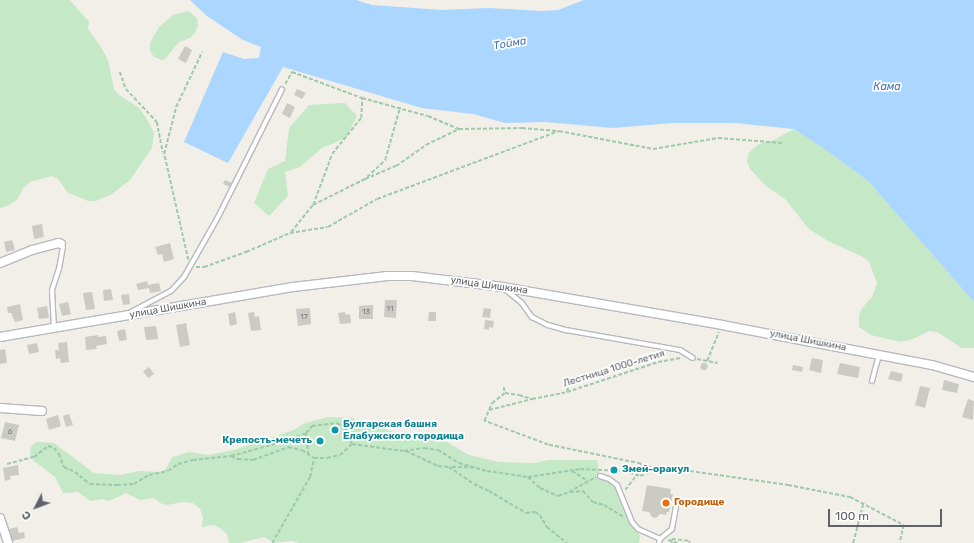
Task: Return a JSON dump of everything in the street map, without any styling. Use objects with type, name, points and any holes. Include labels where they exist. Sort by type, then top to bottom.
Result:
[{"type":"street","points":[[0,263],[32,250],[58,243],[61,244]]},
{"type":"street","name":"улица Шишкина","points":[[0,337],[293,287],[387,276],[412,276],[503,287],[722,325],[879,354],[932,365],[974,377]]},
{"type":"street","points":[[0,408],[42,411]]},
{"type":"street","points":[[0,518],[8,543]]},
{"type":"lane","points":[[118,317],[147,305],[171,291],[178,285],[217,219],[282,89]]},
{"type":"lane","points":[[54,328],[52,290],[63,247],[61,244]]},
{"type":"lane","points":[[503,287],[521,302],[532,317],[548,324],[566,330],[680,350],[693,358]]},
{"type":"lane","points":[[872,381],[879,354]]},
{"type":"lane","points":[[600,476],[613,482],[622,495],[632,522],[638,529],[660,541],[672,530],[677,502]]},
{"type":"path","points":[[164,154],[176,108],[202,52]]},
{"type":"path","points":[[120,72],[126,89],[157,122],[189,267],[204,266],[246,252],[290,233],[328,227],[377,199],[559,131]]},
{"type":"path","points":[[282,89],[292,72],[362,98],[400,107],[428,116],[459,129],[522,128],[559,131],[653,149],[718,138],[782,143]]},
{"type":"path","points":[[290,233],[313,205],[332,154],[360,118],[362,98]]},
{"type":"path","points":[[365,179],[385,160],[400,107]]},
{"type":"path","points":[[313,205],[365,179],[396,166],[426,145],[459,129]]},
{"type":"path","points":[[707,361],[719,334]]},
{"type":"path","name":"Лестница 1000-летия","points":[[505,393],[519,394],[532,399],[567,392],[658,362],[677,358]]},
{"type":"path","points":[[699,360],[718,363]]},
{"type":"path","points":[[567,392],[568,380]]},
{"type":"path","points":[[504,387],[505,393],[492,403],[484,422],[548,445],[641,464],[657,469],[690,471],[788,485],[850,497],[904,525],[900,543]]},
{"type":"path","points":[[488,410],[532,399]]},
{"type":"path","points":[[7,464],[34,457],[48,446],[54,448],[59,454],[64,467],[75,472],[90,484],[117,486],[134,484],[149,475],[168,471],[178,464],[193,460],[231,456],[279,443],[306,432],[312,426],[337,423],[346,430],[352,444]]},
{"type":"path","points":[[306,432],[309,456]]},
{"type":"path","points":[[352,444],[404,451],[438,466],[478,468]]},
{"type":"path","points":[[231,456],[238,459],[253,460],[288,446],[302,450],[314,458],[327,458],[340,455],[352,444]]},
{"type":"path","points":[[404,451],[424,448],[438,450],[459,463],[528,477],[580,469],[624,471],[640,476],[657,469]]},
{"type":"path","points":[[272,543],[310,477],[314,458]]},
{"type":"path","points":[[622,495],[640,471],[641,464]]},
{"type":"path","points":[[449,467],[474,484],[526,513],[535,512],[548,527],[567,543]]},
{"type":"path","points":[[572,471],[588,480]]},
{"type":"path","points":[[528,477],[540,488],[558,496],[569,492],[588,480],[600,476]]},
{"type":"path","points":[[569,492],[583,491],[593,502],[604,505],[632,522]]},
{"type":"path","points":[[853,543],[863,504]]},
{"type":"path","points":[[671,542],[672,539],[681,541],[681,539],[690,541],[690,543]]},
{"type":"path","points":[[660,541],[678,543]]},
{"type":"green space","points":[[0,0],[70,0],[89,22],[88,29],[108,60],[114,89],[119,95],[138,107],[147,119],[154,133],[152,148],[130,180],[112,194],[96,201],[88,201],[67,192],[58,179],[52,176],[30,182],[24,187],[17,200],[5,207],[0,208]]},
{"type":"green space","points":[[188,11],[197,18],[198,26],[195,33],[190,38],[179,42],[165,59],[161,60],[154,57],[150,51],[150,43],[159,27],[173,15]]},
{"type":"green space","points":[[345,103],[357,116],[346,138],[322,148],[300,167],[285,172],[288,196],[269,216],[254,203],[268,169],[285,161],[289,128],[309,105]]},
{"type":"green space","points":[[794,129],[868,181],[974,302],[974,348],[962,348],[937,332],[929,331],[913,339],[901,342],[871,335],[859,327],[859,315],[862,308],[872,297],[877,283],[869,262],[863,257],[828,241],[809,229],[785,199],[766,186],[750,169],[747,162],[748,154],[759,144],[774,140]]},
{"type":"green space","points":[[327,417],[352,418],[362,423],[375,424],[393,432],[447,442],[469,455],[499,462],[533,463],[549,460],[597,460],[600,474],[612,478],[617,483],[640,536],[639,543],[299,543],[292,541],[274,543],[264,537],[240,543],[229,543],[227,534],[220,528],[214,525],[202,527],[203,517],[200,509],[193,503],[183,502],[167,505],[160,503],[154,498],[140,500],[126,493],[109,501],[103,499],[90,501],[78,492],[63,493],[55,477],[34,461],[30,454],[31,447],[36,442],[54,443],[94,473],[120,475],[140,471],[160,472],[166,469],[172,457],[189,452],[208,455],[234,450],[294,430],[303,424]]},
{"type":"water","points":[[190,0],[356,0],[372,5],[442,10],[489,8],[541,11],[558,10],[584,0],[974,0],[974,302],[868,181],[794,129],[735,123],[672,123],[613,128],[545,122],[505,123],[473,114],[422,108],[283,67],[228,163],[184,142],[223,52],[244,59],[259,58],[261,47],[243,40],[207,16]]},
{"type":"building","points":[[185,46],[192,50],[186,63],[178,59]]},
{"type":"building","points":[[297,89],[306,93],[302,99],[294,95]]},
{"type":"building","points":[[287,103],[295,107],[290,118],[282,114]]},
{"type":"building","points":[[225,180],[232,183],[230,187],[223,184]]},
{"type":"building","points":[[42,224],[44,237],[34,239],[32,226]]},
{"type":"building","points":[[12,240],[15,250],[6,252],[4,242]]},
{"type":"building","points":[[170,243],[174,259],[164,262],[162,254],[158,255],[155,247]]},
{"type":"building","points":[[147,281],[148,285],[159,283],[161,291],[150,293],[149,288],[138,290],[136,284]]},
{"type":"building","points":[[111,289],[113,300],[104,301],[103,290]]},
{"type":"building","points":[[92,292],[95,309],[86,310],[83,293]]},
{"type":"building","points":[[129,294],[130,304],[123,305],[121,295]]},
{"type":"building","points":[[385,300],[397,300],[396,318],[384,317]]},
{"type":"building","points":[[68,302],[71,314],[62,316],[59,304]]},
{"type":"building","points":[[20,304],[23,320],[15,322],[11,313],[8,313],[7,307]]},
{"type":"building","points":[[373,305],[373,319],[359,319],[359,306]]},
{"type":"building","points":[[47,306],[49,318],[39,319],[37,308]]},
{"type":"building","points":[[310,308],[311,324],[298,326],[296,309]]},
{"type":"building","points":[[484,308],[491,309],[490,318],[482,317]]},
{"type":"building","points":[[235,312],[237,324],[230,326],[228,314]]},
{"type":"building","points":[[254,312],[255,317],[259,316],[261,330],[251,331],[248,313]]},
{"type":"building","points":[[345,312],[346,315],[350,314],[351,323],[340,324],[338,313]]},
{"type":"building","points":[[429,312],[436,312],[436,321],[428,321]]},
{"type":"building","points":[[485,320],[494,321],[493,328],[489,327],[489,330],[484,329]]},
{"type":"building","points":[[186,323],[190,345],[180,347],[176,325]]},
{"type":"building","points":[[156,326],[158,339],[146,340],[144,327]]},
{"type":"building","points":[[125,329],[127,340],[119,341],[117,331]]},
{"type":"building","points":[[98,335],[98,337],[106,336],[107,344],[96,346],[97,349],[86,350],[85,337]]},
{"type":"building","points":[[67,342],[69,362],[61,363],[60,358],[56,359],[55,350],[59,350],[58,343]]},
{"type":"building","points":[[37,343],[39,352],[29,354],[27,345]]},
{"type":"building","points":[[5,349],[7,363],[0,364],[0,350]]},
{"type":"building","points":[[812,358],[823,360],[821,373],[809,370]]},
{"type":"building","points":[[702,363],[706,363],[708,366],[706,370],[702,370],[700,367]]},
{"type":"building","points":[[840,363],[860,367],[858,378],[837,374]]},
{"type":"building","points":[[793,365],[803,367],[802,372],[792,370]]},
{"type":"building","points":[[149,367],[154,374],[148,378],[143,371]]},
{"type":"building","points":[[891,371],[903,374],[901,382],[888,379]]},
{"type":"building","points":[[944,380],[959,384],[957,393],[942,390]]},
{"type":"building","points":[[920,386],[930,388],[925,408],[915,405]]},
{"type":"building","points":[[968,399],[974,401],[973,420],[962,417]]},
{"type":"building","points":[[69,414],[73,425],[66,427],[63,416]]},
{"type":"building","points":[[58,415],[61,426],[49,430],[46,419]]},
{"type":"building","points":[[5,422],[19,425],[15,441],[1,438]]},
{"type":"building","name":"Булгарская башня Елабужского городища","points":[[333,425],[337,425],[339,426],[339,434],[333,435],[330,432],[330,428]]},
{"type":"building","points":[[18,465],[19,475],[10,476],[11,479],[5,481],[3,468]]},
{"type":"building","points":[[647,485],[671,489],[670,494],[673,494],[669,512],[667,512],[666,515],[660,514],[656,518],[652,517],[649,512],[642,511]]},
{"type":"building","points":[[17,527],[19,533],[24,532],[25,538],[12,541],[9,529]]},
{"type":"place","name":"Булгарская башня Елабужского городища","points":[[335,430]]},
{"type":"place","name":"Крепость-мечеть","points":[[320,441]]},
{"type":"place","name":"Змей-оракул","points":[[614,470]]},
{"type":"place","name":"Городище","points":[[666,503]]},
{"type":"water label","name":"Тойма","points":[[510,44]]},
{"type":"water label","name":"Кама","points":[[887,87]]}]
